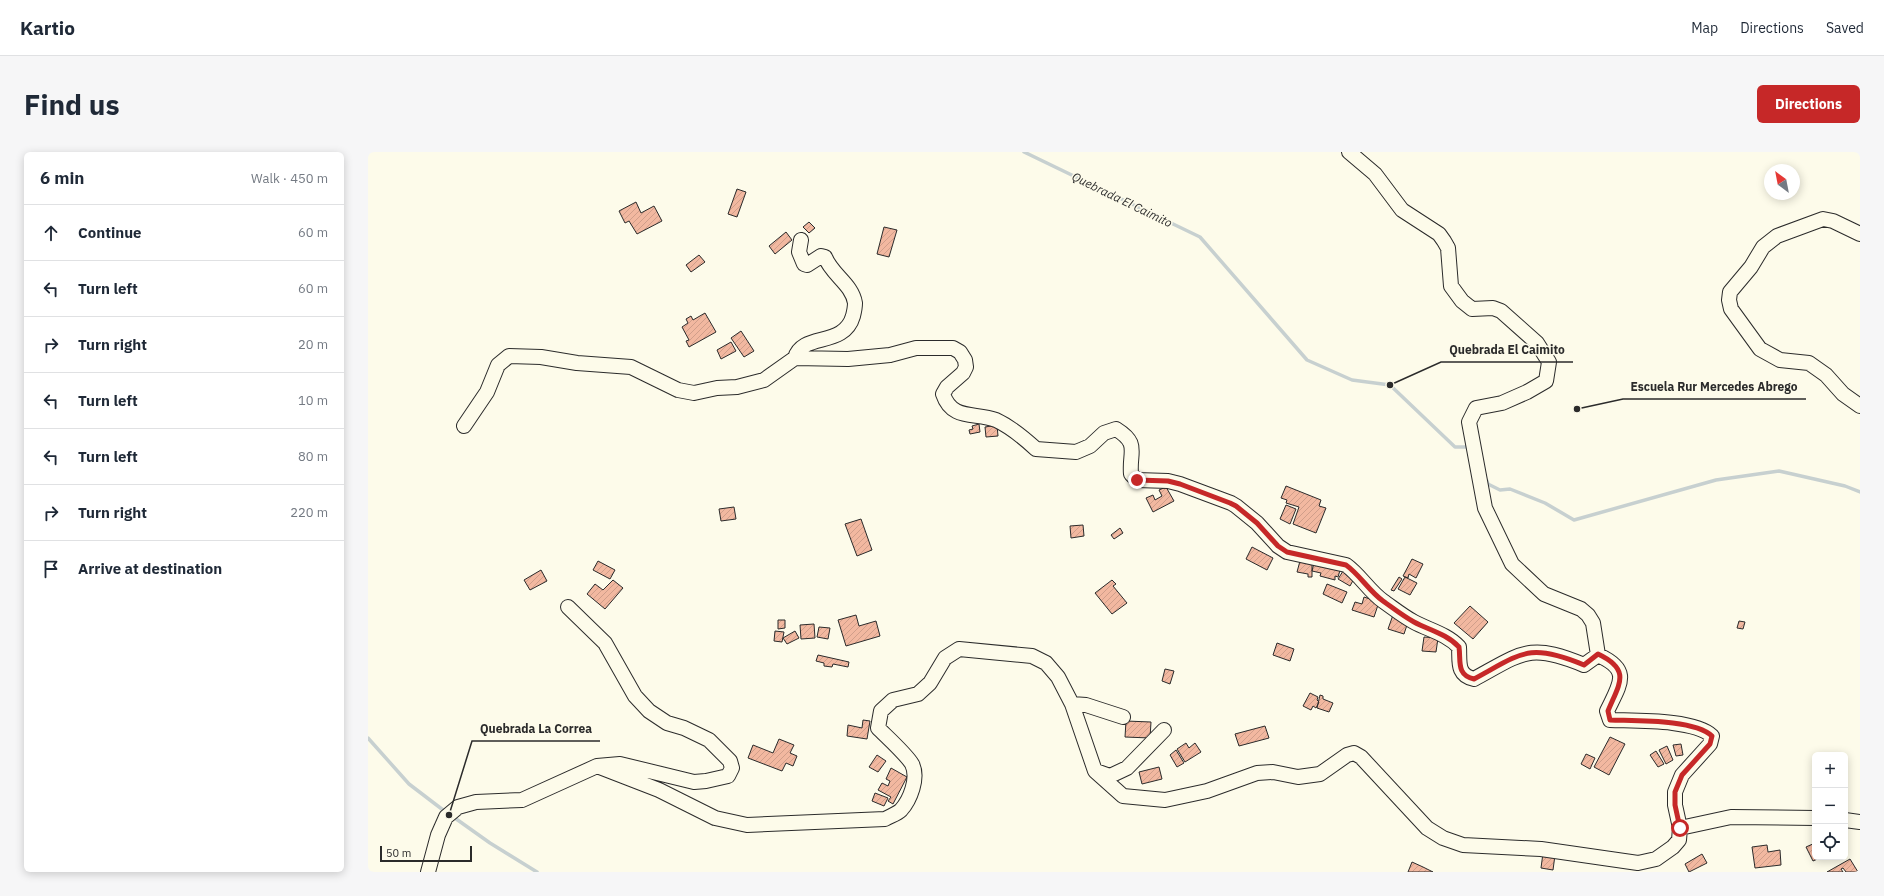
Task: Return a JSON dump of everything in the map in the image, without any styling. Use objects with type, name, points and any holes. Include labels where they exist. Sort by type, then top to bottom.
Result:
[{"type":"street","points":[[1350,152],[1375,174],[1402,210],[1439,234],[1448,248],[1451,286],[1462,301],[1472,309],[1493,308],[1501,311],[1538,343],[1549,362],[1546,381],[1527,392],[1502,403],[1476,408],[1469,422],[1485,508],[1512,564],[1544,594],[1581,609],[1588,616],[1593,623],[1598,654]]},
{"type":"street","points":[[1860,234],[1833,221],[1823,219],[1777,236],[1763,247],[1751,267],[1730,292],[1729,300],[1731,309],[1760,349],[1780,360],[1809,363],[1826,374],[1843,394],[1860,406]]},
{"type":"street","points":[[795,358],[796,352],[805,344],[838,335],[852,321],[855,303],[851,292],[842,279],[830,268],[825,257],[821,256],[807,265],[804,264],[799,252],[802,240]]},
{"type":"street","points":[[464,426],[487,392],[498,365],[509,356],[541,357],[577,364],[632,367],[678,390],[694,393],[717,388],[737,387],[764,380],[795,358],[848,359],[890,355],[916,348],[953,348],[960,352],[965,360],[966,367],[963,373],[947,387],[943,394],[951,408],[965,415],[995,420],[1020,434],[1036,449],[1076,452],[1090,446],[1104,433],[1116,429],[1128,437],[1132,448],[1131,474],[1137,480],[1168,481],[1230,503],[1257,523],[1278,546],[1287,552],[1346,565],[1353,570],[1375,595],[1412,621],[1452,639],[1459,647],[1460,668],[1463,674],[1469,678],[1474,679],[1510,658],[1520,654],[1545,652],[1562,656],[1584,665],[1598,654]]},
{"type":"street","points":[[428,872],[438,835],[446,817],[458,807],[476,802],[522,800],[597,766],[620,764],[694,782],[728,776],[732,768],[730,761],[709,740],[684,728],[667,723],[649,710],[635,696],[605,643],[568,607]]},
{"type":"street","points":[[597,766],[659,790],[715,818],[747,825],[885,819],[900,811],[909,798],[913,786],[914,774],[912,764],[878,728],[881,711],[893,700],[918,694],[930,683],[945,658],[959,649],[1032,656],[1046,663],[1058,677],[1072,704],[1095,771],[1123,796],[1165,800],[1207,790],[1257,773],[1273,772],[1298,777],[1320,774],[1347,755],[1354,753],[1361,757],[1426,828],[1443,838],[1463,845],[1541,849],[1638,863],[1656,858],[1673,847],[1679,840],[1680,828],[1675,805],[1675,792],[1682,775],[1710,744],[1712,736],[1707,732],[1692,727],[1662,722],[1610,720],[1608,711],[1617,692],[1621,678],[1620,672],[1612,662],[1598,654]]},
{"type":"street","points":[[1072,704],[1086,705],[1123,717]]},
{"type":"street","points":[[1095,771],[1110,776],[1127,768],[1164,730]]},
{"type":"street","points":[[1680,828],[1731,817],[1812,818]]},
{"type":"street","points":[[1848,820],[1860,822]]},
{"type":"building","points":[[737,189],[746,192],[737,217],[728,214]]},
{"type":"building","points":[[636,202],[641,213],[654,206],[662,221],[637,234],[629,221],[625,223],[619,211]]},
{"type":"building","points":[[809,222],[815,228],[809,233],[803,227]]},
{"type":"building","points":[[884,227],[897,230],[889,257],[877,254]]},
{"type":"building","points":[[786,232],[792,240],[775,254],[769,246]]},
{"type":"building","points":[[699,255],[705,262],[691,272],[686,265]]},
{"type":"building","points":[[705,313],[716,332],[689,347],[686,341],[689,340],[682,327],[688,323],[686,319],[691,316],[693,320]]},
{"type":"building","points":[[741,331],[754,351],[744,357],[731,338]]},
{"type":"building","points":[[731,342],[736,351],[721,359],[717,350]]},
{"type":"building","points":[[979,424],[980,432],[970,434],[969,430],[973,429],[972,426]]},
{"type":"building","points":[[997,425],[998,436],[986,437],[985,427]]},
{"type":"building","points":[[1286,486],[1321,500],[1319,506],[1326,508],[1316,533],[1293,524],[1299,507],[1286,503],[1287,500],[1281,498]]},
{"type":"building","points":[[1166,487],[1174,501],[1153,512],[1146,498],[1153,495],[1155,500],[1162,496],[1159,490]]},
{"type":"building","points":[[1286,505],[1296,509],[1290,524],[1280,519]]},
{"type":"building","points":[[734,507],[736,519],[721,521],[719,509]]},
{"type":"building","points":[[861,519],[872,550],[857,556],[845,524]]},
{"type":"building","points":[[1083,525],[1084,536],[1071,538],[1070,526]]},
{"type":"building","points":[[1120,528],[1123,533],[1114,539],[1111,535]]},
{"type":"building","points":[[1252,547],[1273,558],[1267,570],[1246,559]]},
{"type":"building","points":[[1412,559],[1423,564],[1416,578],[1409,574],[1408,578],[1403,576]]},
{"type":"building","points":[[598,561],[615,570],[610,579],[593,570]]},
{"type":"building","points":[[1300,561],[1312,564],[1312,577],[1308,577],[1308,574],[1297,572]]},
{"type":"building","points":[[1314,563],[1341,567],[1338,577],[1335,576],[1335,580],[1320,576],[1321,573],[1312,571]]},
{"type":"building","points":[[1345,568],[1356,575],[1350,586],[1338,579]]},
{"type":"building","points":[[541,570],[547,581],[530,590],[524,580]]},
{"type":"building","points":[[1399,577],[1402,579],[1394,591],[1391,590]]},
{"type":"building","points":[[1405,577],[1417,583],[1410,595],[1398,589]]},
{"type":"building","points":[[613,580],[623,588],[605,609],[587,594],[595,584],[603,590]]},
{"type":"building","points":[[1112,580],[1116,584],[1113,586],[1127,603],[1112,614],[1095,593]]},
{"type":"building","points":[[1327,584],[1347,592],[1342,603],[1323,594]]},
{"type":"building","points":[[1364,597],[1379,602],[1374,617],[1352,610],[1355,602],[1362,604]]},
{"type":"building","points":[[1470,606],[1488,622],[1473,639],[1454,623]]},
{"type":"building","points":[[856,615],[859,626],[876,621],[880,636],[846,646],[838,620]]},
{"type":"building","points":[[1393,615],[1405,619],[1404,624],[1407,625],[1404,634],[1388,629]]},
{"type":"building","points":[[778,620],[785,620],[785,628],[778,629]]},
{"type":"building","points":[[1739,621],[1745,622],[1743,629],[1737,628]]},
{"type":"building","points":[[814,624],[815,638],[801,639],[800,625]]},
{"type":"building","points":[[819,627],[830,628],[828,639],[817,637]]},
{"type":"building","points":[[775,631],[784,632],[782,642],[774,641]]},
{"type":"building","points":[[795,631],[799,638],[787,644],[783,638]]},
{"type":"building","points":[[1424,637],[1438,638],[1436,652],[1422,651]]},
{"type":"building","points":[[1277,643],[1294,649],[1290,661],[1273,655]]},
{"type":"building","points":[[818,655],[849,662],[848,667],[833,664],[832,667],[824,666],[824,663],[816,661]]},
{"type":"building","points":[[1165,669],[1174,671],[1170,684],[1162,681]]},
{"type":"building","points":[[1310,693],[1318,697],[1317,700],[1319,702],[1316,708],[1313,706],[1311,710],[1303,706]]},
{"type":"building","points":[[1320,695],[1323,696],[1323,699],[1333,703],[1329,712],[1317,708]]},
{"type":"building","points":[[863,720],[870,721],[867,739],[847,736],[848,725],[862,728]]},
{"type":"building","points":[[1126,721],[1151,722],[1150,738],[1125,737]]},
{"type":"building","points":[[1265,726],[1269,738],[1239,746],[1235,734]]},
{"type":"building","points":[[1610,737],[1625,744],[1609,775],[1594,767]]},
{"type":"building","points":[[779,739],[794,745],[790,753],[797,756],[793,766],[786,763],[782,771],[748,758],[753,745],[773,753]]},
{"type":"building","points":[[1186,743],[1189,748],[1195,743],[1201,752],[1185,762],[1177,749]]},
{"type":"building","points":[[1681,744],[1683,755],[1676,756],[1673,745]]},
{"type":"building","points":[[1667,746],[1673,760],[1666,764],[1659,750]]},
{"type":"building","points":[[1176,750],[1184,763],[1177,767],[1170,755]]},
{"type":"building","points":[[1656,751],[1664,764],[1658,767],[1650,755]]},
{"type":"building","points":[[1586,754],[1595,758],[1590,769],[1581,764]]},
{"type":"building","points":[[877,755],[886,761],[878,772],[869,767]]},
{"type":"building","points":[[1159,767],[1162,779],[1142,784],[1139,772]]},
{"type":"building","points":[[891,768],[907,777],[893,804],[888,801],[891,797],[878,790],[882,783],[888,786],[890,781],[886,779]]},
{"type":"building","points":[[875,793],[888,798],[884,806],[872,801]]},
{"type":"building","points":[[1812,844],[1812,859],[1806,847]]},
{"type":"building","points":[[1767,845],[1768,852],[1780,850],[1781,865],[1755,868],[1752,847]]},
{"type":"building","points":[[1543,853],[1555,855],[1553,870],[1541,868]]},
{"type":"building","points":[[1702,854],[1707,863],[1689,872],[1685,864]]},
{"type":"building","points":[[1850,859],[1858,872],[1846,872],[1843,868],[1841,869],[1843,872],[1827,872]]},
{"type":"building","points":[[1412,862],[1423,867],[1433,872],[1408,872]]},
{"type":"waterway","name":"Quebrada El Caimito","points":[[1024,152],[1200,237],[1307,360],[1352,380],[1390,385],[1455,447],[1470,447]]},
{"type":"waterway","name":"Quebrada El Caimito","points":[[1487,481],[1488,484],[1500,490],[1510,489],[1545,503],[1574,520],[1716,480],[1779,471],[1845,486],[1860,492]]},
{"type":"waterway","points":[[368,738],[409,784],[447,813]]},
{"type":"waterway","points":[[452,816],[490,843],[537,872]]},
{"type":"place","name":"Quebrada El Caimito","points":[[1390,385]]},
{"type":"place","name":"Escuela Rur Mercedes Abrego","points":[[1577,409]]},
{"type":"place","name":"Quebrada La Correa","points":[[449,815]]},
{"type":"route","points":[[1137,480],[1147,482],[1168,481],[1230,503],[1257,523],[1278,546],[1287,552],[1346,565],[1353,570],[1375,595],[1383,601],[1412,621],[1452,639],[1459,647],[1460,668],[1463,674],[1469,678],[1474,679],[1510,658],[1520,654],[1545,652],[1562,656],[1584,665],[1594,659],[1598,654],[1608,659],[1616,666],[1620,672],[1621,678],[1617,692],[1608,711],[1610,720],[1662,722],[1699,728],[1712,736],[1710,744],[1700,757],[1682,775],[1675,792],[1675,805],[1680,828]]}]
